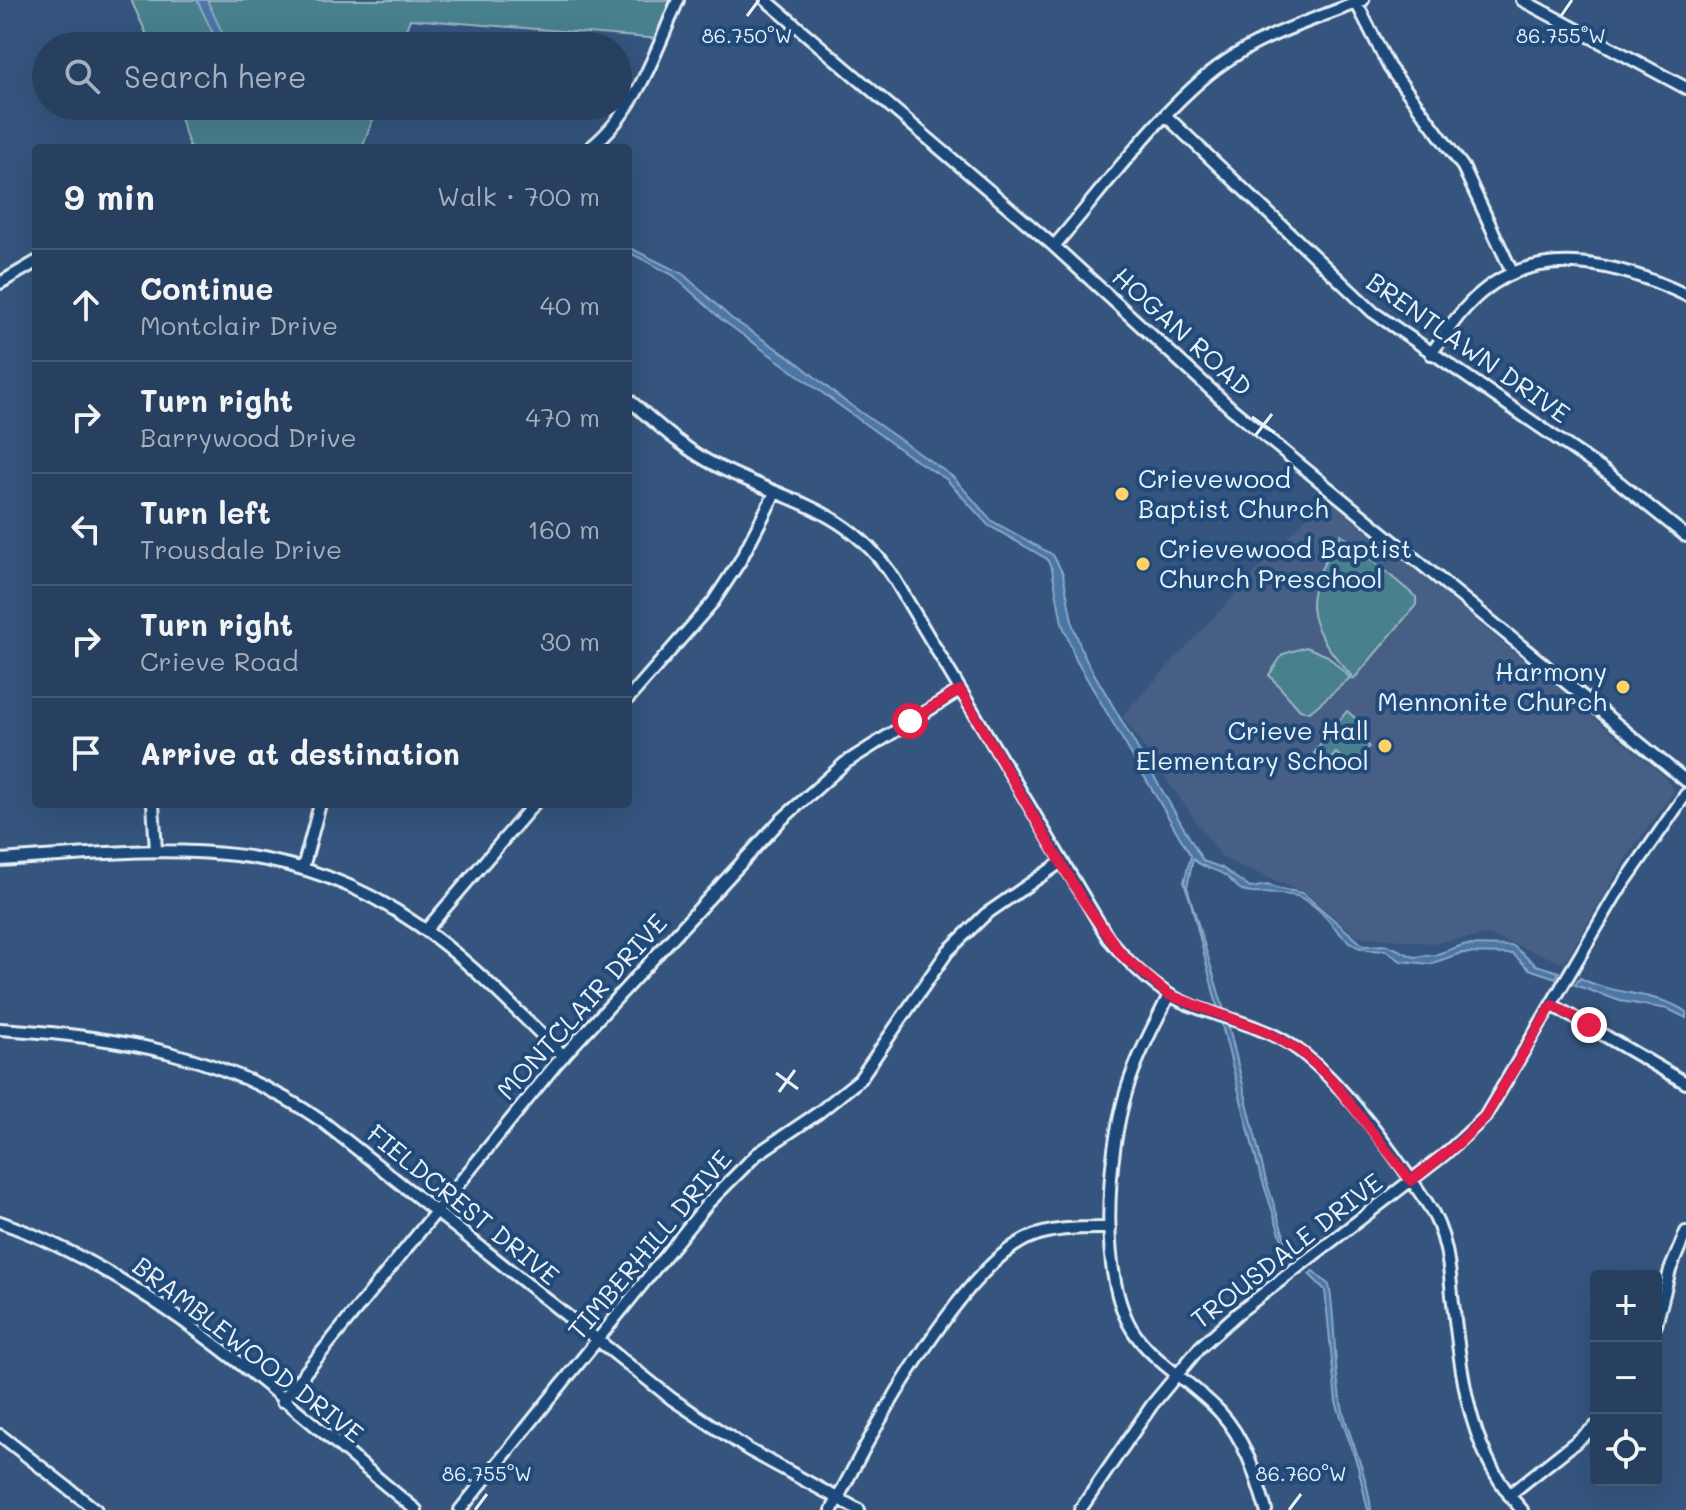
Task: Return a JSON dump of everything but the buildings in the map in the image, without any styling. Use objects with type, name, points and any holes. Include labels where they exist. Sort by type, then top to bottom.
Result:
[{"type":"street","points":[[632,100],[678,0]]},
{"type":"street","name":"HOGAN ROAD","points":[[766,0],[1054,246],[1232,409],[1686,781]]},
{"type":"street","points":[[1522,0],[1686,88]]},
{"type":"street","points":[[1054,246],[1197,82],[1236,54],[1358,1],[1389,67],[1463,167],[1512,272]]},
{"type":"street","name":"BRENTLAWN DRIVE","points":[[1166,116],[1358,299],[1431,354],[1610,475],[1686,536]]},
{"type":"street","points":[[594,144],[618,120]]},
{"type":"street","points":[[1431,354],[1479,294],[1512,272],[1553,263],[1583,263],[1644,277],[1686,295]]},
{"type":"street","points":[[0,283],[32,264]]},
{"type":"street","points":[[632,402],[701,457],[828,516],[866,541],[895,580],[1060,863],[1108,938],[1132,965],[1169,995],[1285,1041],[1331,1079],[1411,1181],[1444,1237],[1464,1391],[1473,1429],[1483,1455],[1522,1510]]},
{"type":"street","points":[[632,694],[713,602],[740,561],[775,493]]},
{"type":"street","name":"MONTCLAIR DRIVE","points":[[282,1401],[564,1056],[817,785],[853,757],[960,690]]},
{"type":"street","name":"TROUSDALE DRIVE","points":[[1080,1510],[1176,1374],[1238,1313],[1411,1181],[1460,1142],[1485,1117],[1643,851],[1686,794]]},
{"type":"street","points":[[153,808],[156,850]]},
{"type":"street","points":[[303,868],[319,808]]},
{"type":"street","points":[[426,930],[531,808]]},
{"type":"street","points":[[0,860],[156,850],[227,852],[303,868],[367,894],[426,930],[564,1056]]},
{"type":"street","name":"TIMBERHILL DRIVE","points":[[460,1510],[724,1186],[757,1154],[818,1113],[863,1076],[920,988],[968,930],[1000,903],[1060,863]]},
{"type":"street","points":[[1169,995],[1134,1068],[1124,1100],[1110,1228],[1113,1277],[1121,1307],[1140,1341],[1216,1408],[1233,1428],[1251,1464],[1266,1510]]},
{"type":"street","points":[[1552,1005],[1686,1083]]},
{"type":"street","name":"FIELDCREST DRIVE","points":[[0,1029],[136,1044],[207,1062],[241,1075],[323,1122],[596,1340],[717,1430],[859,1510]]},
{"type":"street","name":"BRAMBLEWOOD DRIVE","points":[[0,1222],[78,1254],[125,1280],[175,1314],[416,1510]]},
{"type":"street","points":[[832,1510],[906,1378],[992,1263],[1013,1247],[1040,1234],[1066,1229],[1110,1228]]},
{"type":"street","points":[[1662,1301],[1670,1270],[1686,1232]]},
{"type":"street","points":[[1509,1495],[1590,1431]]},
{"type":"street","points":[[0,1435],[96,1510]]},
{"type":"shaded area","points":[[197,0],[207,0],[222,32],[212,32]]},
{"type":"shaded area","points":[[632,249],[683,274],[731,318],[798,363],[839,397],[953,477],[992,521],[1053,555],[1063,574],[1073,626],[1084,656],[1203,861],[1222,868],[1250,888],[1268,885],[1304,894],[1364,946],[1388,945],[1414,957],[1435,955],[1463,945],[1513,946],[1536,965],[1559,972],[1556,978],[1529,969],[1513,954],[1461,953],[1430,964],[1401,961],[1385,950],[1369,950],[1346,940],[1321,912],[1299,897],[1247,892],[1222,873],[1193,859],[1187,887],[1229,1027],[1265,1177],[1285,1239],[1298,1253],[1294,1256],[1282,1240],[1258,1167],[1184,882],[1191,856],[1076,660],[1062,623],[1052,569],[1047,559],[988,525],[946,479],[909,456],[721,319],[673,275],[632,254]]},
{"type":"shaded area","name":"Crieve Hall Elementary School","points":[[1326,496],[1664,776],[1674,791],[1625,860],[1564,963],[1488,935],[1432,943],[1357,936],[1305,893],[1222,858],[1122,716]]},
{"type":"shaded area","points":[[1580,978],[1606,988],[1675,1005],[1686,1012],[1686,1018],[1668,1009],[1620,1001],[1575,985]]},
{"type":"shaded area","points":[[1313,1271],[1329,1285],[1340,1397],[1371,1510],[1368,1510],[1358,1467],[1336,1402],[1325,1290],[1309,1274]]},
{"type":"green space","points":[[131,0],[678,0],[661,39],[632,37],[632,32],[573,32],[410,19],[405,32],[146,32]]},
{"type":"green space","points":[[181,120],[373,120],[364,144],[189,144]]},
{"type":"green space","points":[[1341,534],[1416,597],[1416,605],[1354,679],[1324,641],[1312,610],[1318,577]]},
{"type":"green space","points":[[1306,647],[1328,656],[1350,678],[1310,712],[1300,710],[1269,675],[1283,654]]},
{"type":"green space","points":[[1347,711],[1361,723],[1369,747],[1358,760],[1345,761],[1336,753],[1327,763],[1314,753]]},
{"type":"place","name":"Crievewood Baptist Church","points":[[1122,494]]},
{"type":"place","name":"Crievewood Baptist Church Preschool","points":[[1143,564]]},
{"type":"place","name":"Harmony Mennonite Church","points":[[1623,687]]},
{"type":"place","name":"Crieve Hall Elementary School","points":[[1385,746]]},
{"type":"route","points":[[910,721],[960,690],[1082,899],[1122,955],[1169,995],[1258,1028],[1302,1052],[1331,1079],[1411,1181],[1460,1142],[1485,1117],[1552,1005],[1589,1025]]}]
